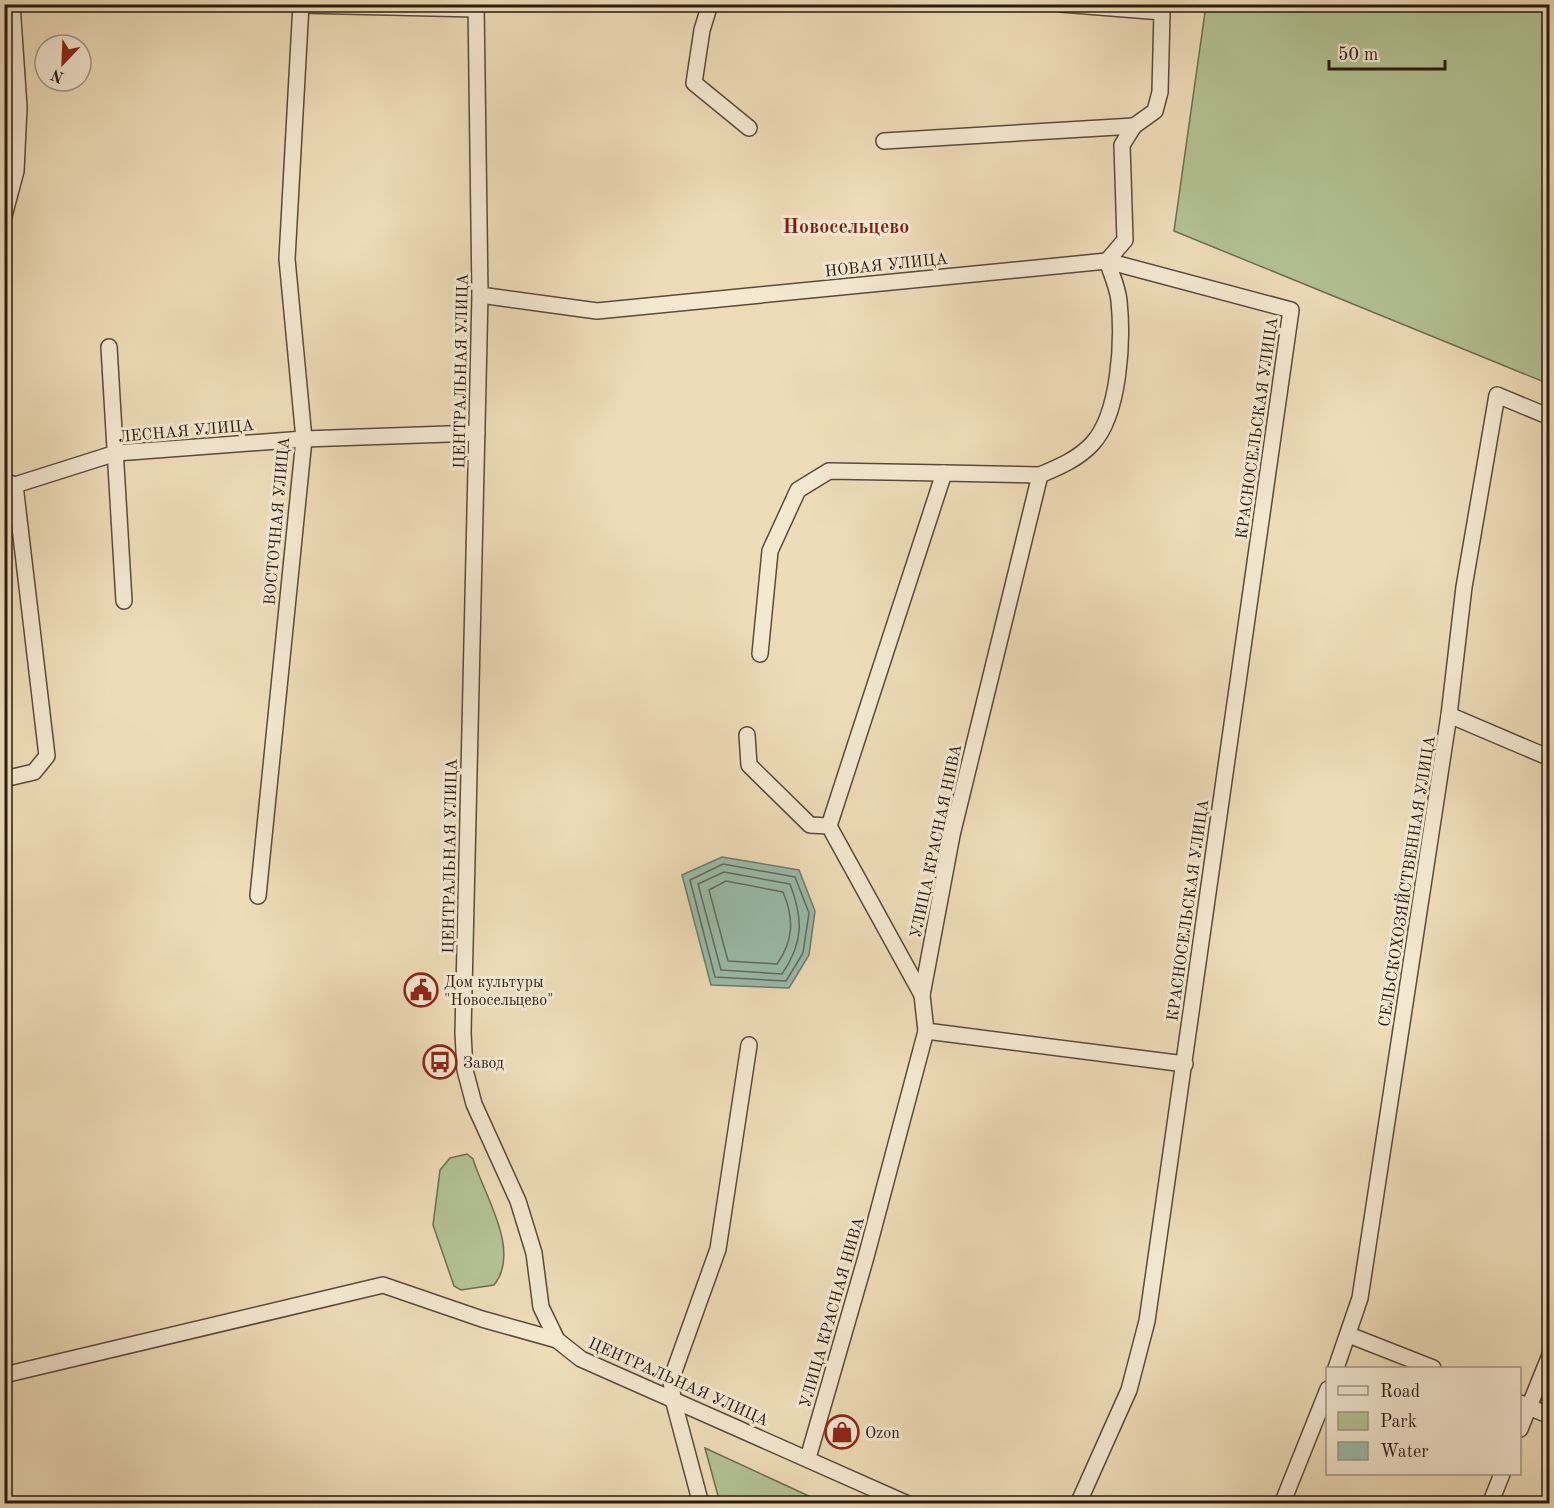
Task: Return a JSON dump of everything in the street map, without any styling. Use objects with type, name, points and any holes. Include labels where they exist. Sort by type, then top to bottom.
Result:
[{"type":"street","points":[[4,216],[16,171],[19,107],[12,4]]},
{"type":"street","points":[[710,4],[702,30],[694,83],[749,128]]},
{"type":"street","points":[[760,654],[770,551],[798,490],[829,471],[1040,475],[1067,463],[1092,443],[1111,411],[1119,360],[1119,299],[1107,261],[1125,240],[1122,145],[1134,126],[1155,111],[1160,92],[1163,8],[1061,4]]},
{"type":"street","points":[[301,5],[476,7]]},
{"type":"street","name":"ВОСТОЧНАЯ УЛИЦА","points":[[258,896],[304,439],[287,259],[301,5]]},
{"type":"street","name":"ЦЕНТРАЛЬНАЯ УЛИЦА","points":[[476,7],[480,295],[462,1032],[465,1070],[474,1104],[518,1201],[534,1253],[541,1307],[557,1340],[581,1359],[908,1503]]},
{"type":"street","points":[[884,141],[1134,126]]},
{"type":"street","name":"НОВАЯ УЛИЦА","points":[[480,295],[597,311],[1107,261],[1291,309]]},
{"type":"street","name":"КРАСНОСЕЛЬСКАЯ УЛИЦА","points":[[1078,1503],[1129,1390],[1147,1322],[1291,309]]},
{"type":"street","points":[[109,347],[124,601]]},
{"type":"street","name":"СЕЛЬСКОХОЗЯЙСТВЕННАЯ УЛИЦА","points":[[1336,1367],[1360,1299],[1449,715],[1464,587],[1497,395],[1550,417]]},
{"type":"street","name":"ЛЕСНАЯ УЛИЦА","points":[[10,483],[116,453],[304,439],[477,433]]},
{"type":"street","points":[[922,995],[828,826],[944,473]]},
{"type":"street","name":"УЛИЦА КРАСНАЯ НИВА","points":[[808,1458],[866,1257],[926,1031],[922,995],[952,835],[1040,475]]},
{"type":"street","points":[[4,779],[34,772],[47,756],[10,483]]},
{"type":"street","points":[[1449,715],[1550,759]]},
{"type":"street","points":[[747,735],[749,765],[810,825],[828,826]]},
{"type":"street","points":[[926,1031],[1185,1064]]},
{"type":"street","points":[[701,1503],[673,1399],[671,1380],[718,1249],[749,1045]]},
{"type":"street","points":[[4,1375],[383,1284],[482,1319],[557,1340]]},
{"type":"street","points":[[1349,1335],[1430,1367]]},
{"type":"street","points":[[1521,1424],[1524,1405],[1550,1355]]},
{"type":"street","points":[[1282,1503],[1326,1394]]},
{"type":"street","points":[[1524,1405],[1550,1416]]},
{"type":"street","points":[[1490,1503],[1501,1475]]},
{"type":"green space","points":[[1206,5],[1549,5],[1549,384],[1174,231]]},
{"type":"green space","points":[[467,1154],[473,1159],[498,1222],[504,1256],[502,1271],[494,1285],[461,1290],[454,1286],[433,1225],[440,1170],[450,1158]]},
{"type":"green space","points":[[705,1448],[824,1503],[720,1503]]},
{"type":"water","points":[[722,857],[799,870],[815,911],[809,955],[789,988],[711,985],[682,875]]},
{"type":"place","name":"Дом культуры \"Новосельцево\"","points":[[421,990]]},
{"type":"place","name":"Завод","points":[[440,1062]]},
{"type":"place","name":"Ozon","points":[[842,1432]]},
{"type":"district","name":"Новосельцево","points":[[846,226]]}]
